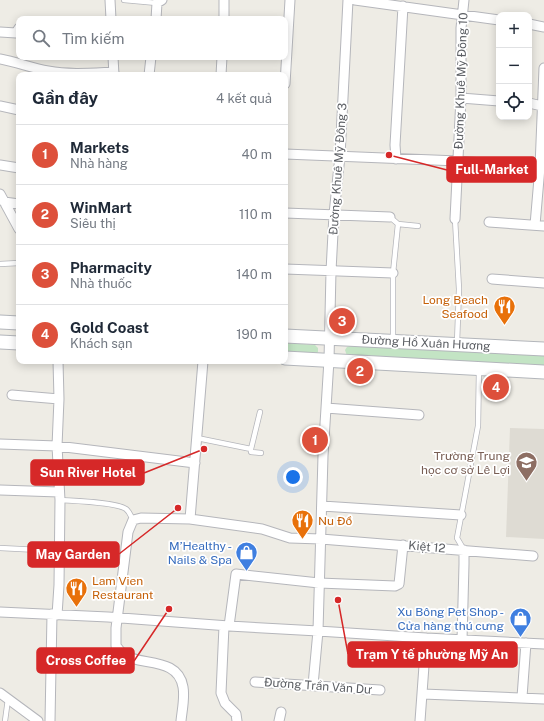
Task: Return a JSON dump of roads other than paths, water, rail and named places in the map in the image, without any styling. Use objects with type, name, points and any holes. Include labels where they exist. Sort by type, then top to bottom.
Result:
[{"type":"main road","points":[[0,322],[16,322]]},
{"type":"main road","name":"Đường Hồ Xuân Hương","points":[[288,336],[544,349]]},
{"type":"main road","points":[[0,342],[16,343]]},
{"type":"main road","name":"Đường Hồ Xuân Hương","points":[[288,358],[544,372]]},
{"type":"street","points":[[110,0],[111,16]]},
{"type":"street","points":[[224,0],[224,16]]},
{"type":"street","points":[[288,34],[290,0]]},
{"type":"street","name":"Đường Khuê Mỹ Đông 3","points":[[313,685],[318,631],[330,338],[331,271],[334,214],[340,156],[348,0]]},
{"type":"street","points":[[355,0],[496,20]]},
{"type":"street","name":"Đường Khuê Mỹ Đông 10","points":[[455,219],[461,98],[461,28],[464,0]]},
{"type":"street","points":[[157,16],[160,2]]},
{"type":"street","points":[[396,159],[395,145],[403,6]]},
{"type":"street","points":[[532,25],[544,27]]},
{"type":"street","points":[[0,32],[16,33]]},
{"type":"street","points":[[0,59],[58,72]]},
{"type":"street","points":[[113,60],[114,72]]},
{"type":"street","points":[[150,72],[152,60]]},
{"type":"street","points":[[221,72],[222,60]]},
{"type":"street","points":[[286,60],[286,72]]},
{"type":"street","points":[[489,222],[540,225],[544,68]]},
{"type":"street","points":[[461,98],[496,101]]},
{"type":"street","points":[[532,104],[542,106]]},
{"type":"street","points":[[0,106],[16,109]]},
{"type":"street","points":[[288,154],[458,161],[542,168]]},
{"type":"street","points":[[0,165],[16,168]]},
{"type":"street","points":[[2,198],[16,203]]},
{"type":"street","points":[[2,198],[16,224]]},
{"type":"street","points":[[288,213],[390,217]]},
{"type":"street","points":[[288,269],[394,273]]},
{"type":"street","points":[[492,279],[544,283]]},
{"type":"street","points":[[50,721],[54,614],[59,551],[60,496],[57,446],[59,399],[58,364]]},
{"type":"street","points":[[190,519],[203,364]]},
{"type":"street","points":[[12,395],[59,399]]},
{"type":"street","points":[[326,408],[419,415]]},
{"type":"street","points":[[0,444],[57,446],[195,463]]},
{"type":"street","points":[[0,490],[60,496]]},
{"type":"street","points":[[322,506],[461,515]]},
{"type":"street","name":"Kiệt 12","points":[[133,520],[141,518],[190,519],[262,529],[290,538],[403,545],[533,556]]},
{"type":"street","points":[[133,520],[128,532],[116,628],[116,646],[120,652],[130,658],[157,663],[168,667],[180,678],[184,692],[181,721]]},
{"type":"street","points":[[237,721],[236,714],[221,696],[221,680],[227,626],[236,574],[319,583],[398,586],[403,545]]},
{"type":"street","points":[[462,640],[464,550]]},
{"type":"street","points":[[0,612],[544,644]]},
{"type":"street","points":[[420,721],[426,638]]},
{"type":"street","points":[[522,697],[526,643]]},
{"type":"street","name":"Đường Trần Văn Dư","points":[[255,682],[380,690]]},
{"type":"street","points":[[0,693],[38,721]]},
{"type":"street","points":[[423,694],[544,698]]},
{"type":"lane","points":[[124,0],[160,2]]},
{"type":"lane","points":[[390,217],[398,224],[418,226]]},
{"type":"lane","points":[[455,219],[459,289],[457,345]]},
{"type":"lane","points":[[393,341],[394,273],[398,224]]},
{"type":"lane","points":[[0,264],[16,263]]},
{"type":"lane","points":[[464,550],[457,538],[478,426],[479,368]]},
{"type":"lane","points":[[251,449],[260,412]]},
{"type":"lane","points":[[197,438],[251,449],[251,452],[261,453]]},
{"type":"lane","points":[[60,496],[122,507],[128,511],[133,520]]},
{"type":"lane","points":[[0,548],[59,551]]},
{"type":"lane","points":[[5,721],[8,699]]},
{"type":"place","name":"Full-Market","points":[[389,155]]},
{"type":"place","name":"Pharmacity","points":[[342,321]]},
{"type":"place","name":"Long Beach Seafood","points":[[504,326]]},
{"type":"place","name":"WinMart","points":[[360,371]]},
{"type":"place","name":"Gold Coast","points":[[496,387]]},
{"type":"place","name":"Markets","points":[[315,440]]},
{"type":"place","name":"Sun River Hotel","points":[[204,449]]},
{"type":"place","name":"Trường Trung học cơ sở Lê Lợi","points":[[526,482]]},
{"type":"place","name":"May Garden","points":[[178,508]]},
{"type":"place","name":"Nu Đồ","points":[[302,540]]},
{"type":"place","name":"M’Healthy - Nails & Spa","points":[[247,572]]},
{"type":"place","name":"Trạm Y tế phường Mỹ An","points":[[338,600]]},
{"type":"place","name":"Lam Vien Restaurant","points":[[76,608]]},
{"type":"place","name":"Cross Coffee","points":[[169,609]]},
{"type":"place","name":"Xu Bông Pet Shop - Cửa hàng thú cưng","points":[[520,638]]}]
